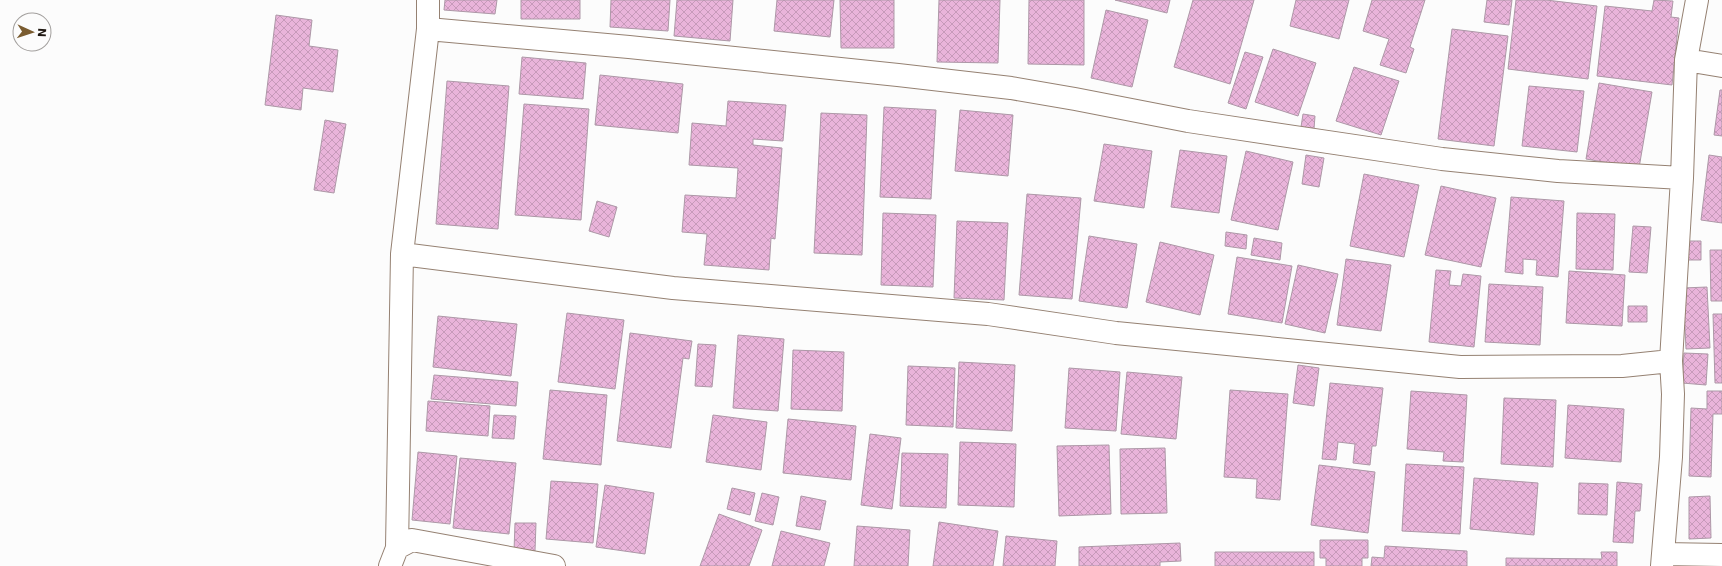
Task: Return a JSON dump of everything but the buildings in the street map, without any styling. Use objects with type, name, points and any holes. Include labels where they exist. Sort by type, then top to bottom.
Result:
[{"type":"street","points":[[393,557],[402,254],[428,29],[428,0]]},
{"type":"street","points":[[1697,0],[1686,60],[1682,178],[1671,361],[1673,394],[1671,457],[1663,560],[1722,555]]},
{"type":"street","points":[[428,29],[629,47],[1011,88],[1188,121],[1442,159],[1558,171],[1682,178]]},
{"type":"street","points":[[1686,60],[1722,66]]},
{"type":"street","points":[[402,254],[673,288],[988,314],[1116,333],[1460,367],[1622,366],[1671,361]]},
{"type":"street","points":[[393,557],[412,540],[554,566]]}]
